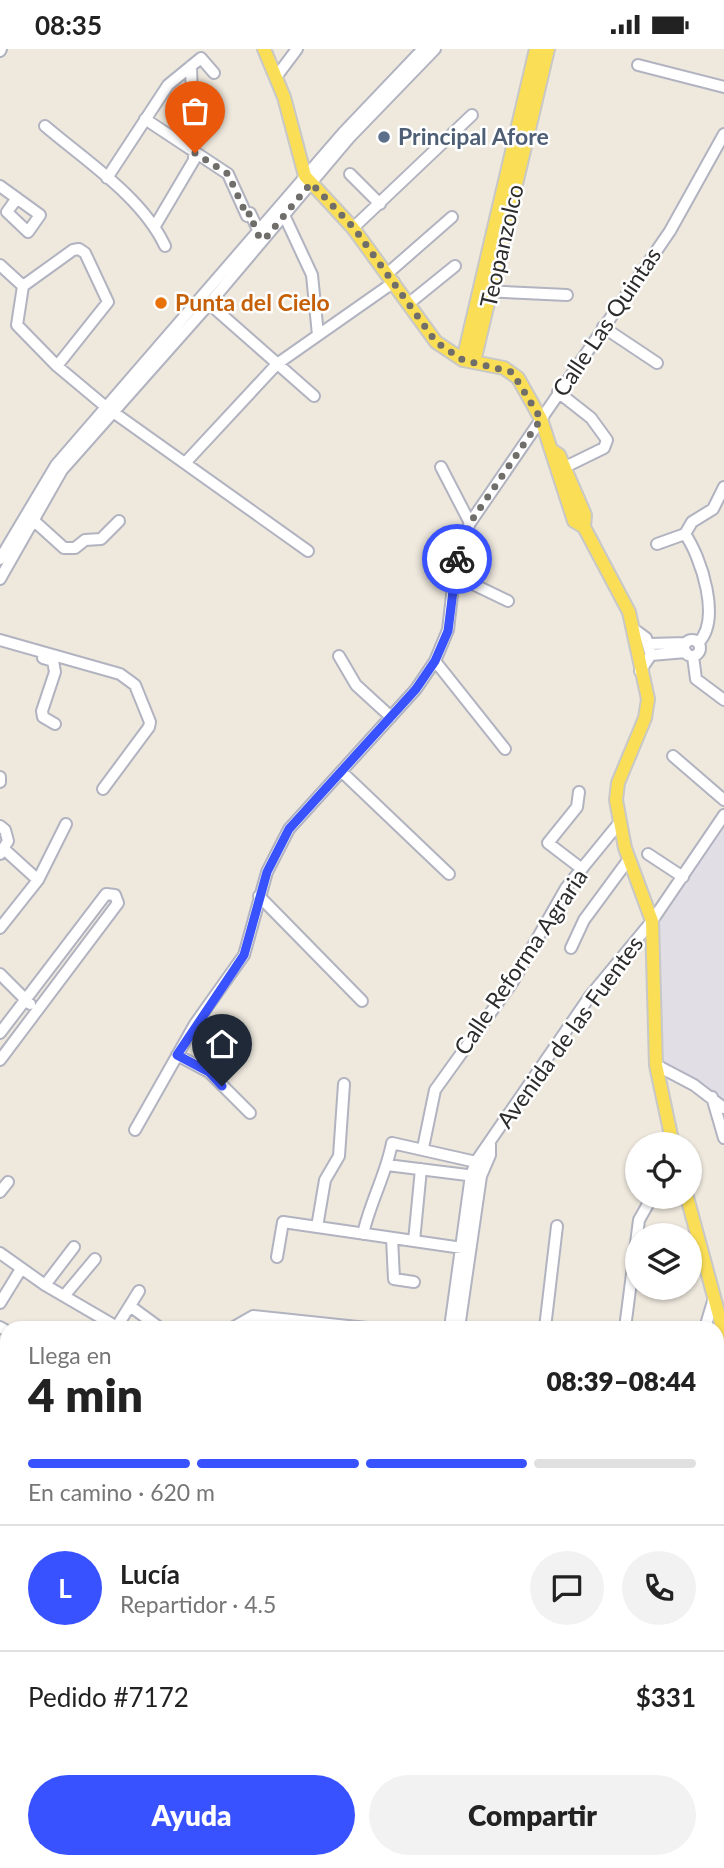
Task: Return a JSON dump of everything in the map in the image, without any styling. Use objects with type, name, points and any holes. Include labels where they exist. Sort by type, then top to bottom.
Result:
[{"type":"main road","points":[[264,49],[275,73],[308,179],[354,228],[436,342],[469,361],[512,372],[541,419],[561,470],[585,515],[584,527],[629,612],[635,630],[648,707],[618,783],[616,800],[629,859],[652,921],[656,1065],[670,1132]]},
{"type":"main road","name":"Teopanzolco","points":[[469,361],[518,153],[536,49]]},
{"type":"main road","name":"Teopanzolco","points":[[518,153],[548,49]]},
{"type":"main road","points":[[690,1209],[720,1321]]},
{"type":"street","points":[[275,73],[288,49]]},
{"type":"street","points":[[275,73],[297,49]]},
{"type":"street","points":[[0,579],[16,539],[51,471],[206,301],[308,179],[423,49]]},
{"type":"street","points":[[408,68],[435,49]]},
{"type":"street","points":[[107,178],[169,85],[201,58],[214,73]]},
{"type":"street","points":[[638,65],[724,87]]},
{"type":"street","points":[[155,226],[194,160],[191,66]]},
{"type":"street","points":[[354,228],[472,115]]},
{"type":"street","points":[[145,119],[228,174],[260,237]]},
{"type":"street","points":[[45,126],[107,178],[155,226],[165,246]]},
{"type":"street","name":"Calle Las Quintas","points":[[135,1130],[177,1055],[244,955],[259,896],[276,850],[289,829],[416,689],[435,661],[448,631],[457,552],[470,523],[670,231],[724,134]]},
{"type":"street","points":[[350,174],[380,204]]},
{"type":"street","points":[[260,237],[284,215],[308,179]]},
{"type":"street","points":[[0,186],[16,198]]},
{"type":"street","points":[[284,215],[312,275],[318,335]]},
{"type":"street","points":[[185,463],[276,364],[391,278],[452,217]]},
{"type":"street","points":[[57,366],[106,308],[108,296],[85,253],[79,249],[73,250],[23,286],[17,325],[57,366],[109,410],[309,551]]},
{"type":"street","points":[[0,265],[23,286]]},
{"type":"street","points":[[408,305],[454,266]]},
{"type":"street","points":[[487,291],[567,295]]},
{"type":"street","points":[[206,301],[314,397]]},
{"type":"street","points":[[603,327],[657,363]]},
{"type":"street","points":[[558,392],[591,418],[607,440],[604,448],[561,470]]},
{"type":"street","points":[[0,559],[32,519],[57,476],[109,410]]},
{"type":"street","points":[[441,467],[470,523]]},
{"type":"street","points":[[657,544],[685,534],[692,522],[713,509],[724,487]]},
{"type":"street","points":[[32,519],[64,548],[69,549],[85,540],[101,539],[119,521]]},
{"type":"street","points":[[650,650],[699,652],[698,643],[708,627],[708,599],[698,557],[685,534]]},
{"type":"street","points":[[454,575],[508,601]]},
{"type":"street","points":[[635,630],[650,650]]},
{"type":"street","points":[[0,640],[120,674],[135,685],[150,722],[103,789]]},
{"type":"street","points":[[640,671],[650,650]]},
{"type":"street","points":[[688,650],[696,679],[724,700]]},
{"type":"street","points":[[42,653],[41,657],[56,665],[41,711],[43,717],[55,724]]},
{"type":"street","points":[[338,656],[356,685],[391,717]]},
{"type":"street","points":[[435,661],[505,749]]},
{"type":"street","points":[[673,756],[724,800]]},
{"type":"street","points":[[342,772],[449,874]]},
{"type":"street","points":[[579,793],[577,807],[548,843],[582,869]]},
{"type":"street","name":"Avenida de las Fuentes","points":[[451,1321],[476,1176],[490,1144],[590,996],[652,921],[724,815]]},
{"type":"street","name":"Calle Reforma Agraria","points":[[423,1148],[435,1090],[512,983],[566,888],[620,822]]},
{"type":"street","points":[[0,928],[38,880],[66,824]]},
{"type":"street","points":[[0,826],[5,830],[8,841],[3,852],[38,880]]},
{"type":"street","points":[[648,854],[683,877]]},
{"type":"street","points":[[571,948],[583,920],[629,859]]},
{"type":"street","points":[[0,1033],[106,894],[115,895],[118,902],[0,1060]]},
{"type":"street","points":[[259,896],[362,1001]]},
{"type":"street","points":[[65,946],[77,956]]},
{"type":"street","points":[[0,974],[37,1010]]},
{"type":"street","points":[[177,1055],[209,1072],[250,1113]]},
{"type":"street","points":[[656,1065],[712,1097],[724,1108]]},
{"type":"street","points":[[317,1227],[325,1180],[340,1156],[344,1084]]},
{"type":"street","points":[[712,1097],[724,1139]]},
{"type":"street","points":[[363,1234],[370,1201],[387,1165],[392,1143],[481,1162]]},
{"type":"street","points":[[387,1165],[476,1176]]},
{"type":"street","points":[[414,1241],[421,1169]]},
{"type":"street","points":[[0,1192],[8,1182]]},
{"type":"street","points":[[626,1321],[639,1220],[645,1209]]},
{"type":"street","points":[[277,1257],[283,1222],[465,1248]]},
{"type":"street","points":[[546,1321],[557,1226]]},
{"type":"street","points":[[392,1238],[394,1279],[414,1282]]},
{"type":"street","points":[[46,1285],[74,1247]]},
{"type":"street","name":"Avenida de las Fuentes","points":[[460,1321],[465,1248]]},
{"type":"street","points":[[0,1253],[46,1285],[111,1321]]},
{"type":"street","points":[[65,1296],[95,1259]]},
{"type":"street","points":[[0,1303],[21,1269]]},
{"type":"street","points":[[120,1321],[139,1291]]},
{"type":"street","points":[[707,1321],[714,1298]]},
{"type":"street","points":[[130,1305],[151,1321]]},
{"type":"street","points":[[244,1321],[253,1316],[280,1321]]},
{"type":"shaded area","points":[[721,825],[724,827],[724,1104],[657,1064],[652,928]]},
{"type":"way so far","points":[[195,153],[228,174],[247,216],[250,213],[257,234],[264,240],[311,183],[354,228],[436,342],[463,360],[505,369],[518,378],[541,419],[470,523],[457,552],[457,559]]},
{"type":"place","name":"Principal Afore","points":[[384,137]]},
{"type":"place","name":"Punta del Cielo","points":[[161,303]]},
{"type":"route","points":[[222,1086],[209,1072],[177,1055],[195,1024],[244,955],[251,938],[259,896],[267,872],[289,829],[416,689],[435,661],[448,631],[457,559]]}]
